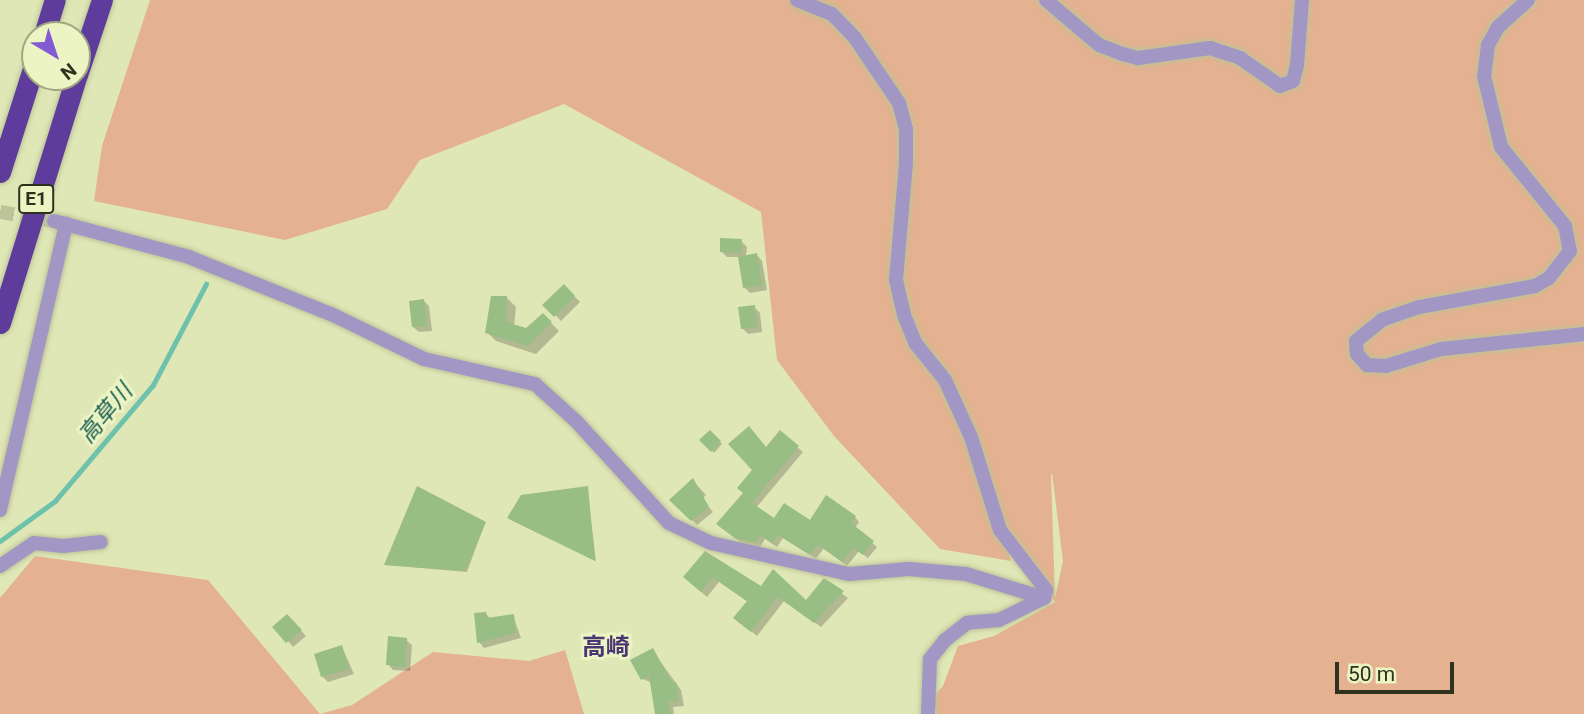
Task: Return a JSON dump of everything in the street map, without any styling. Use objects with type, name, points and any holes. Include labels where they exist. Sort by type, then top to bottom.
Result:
[{"type":"highway","points":[[48,21],[55,0]]},
{"type":"highway","name":"E1","points":[[91,33],[102,0]]},
{"type":"highway","name":"E1","points":[[0,172],[26,91]]},
{"type":"highway","name":"E1","points":[[0,323],[72,91]]},
{"type":"street","points":[[797,0],[832,14],[855,38],[899,103],[906,129],[906,163],[896,281],[904,315],[916,344],[946,380],[966,425],[1000,530],[1046,590],[1044,598],[999,620],[967,623],[945,640],[930,659],[928,714]]},
{"type":"street","points":[[1046,0],[1091,39],[1123,54],[1138,58],[1209,48],[1240,58],[1280,86],[1293,81],[1297,65],[1302,0]]},
{"type":"street","points":[[1528,0],[1498,27],[1489,45],[1484,76],[1502,147],[1565,226],[1570,251],[1549,278],[1535,286],[1419,307],[1381,320],[1356,341],[1357,354],[1367,365],[1386,366],[1441,349],[1584,334]]},
{"type":"street","points":[[0,510],[60,223],[189,257],[331,314],[424,359],[535,384],[576,421],[668,523],[711,543],[849,574],[909,569],[966,574],[1044,598]]},
{"type":"street","points":[[0,566],[34,543],[63,546],[101,542]]},
{"type":"shaded area","points":[[150,0],[1584,0],[1584,714],[937,714],[932,698],[943,686],[958,646],[994,636],[1055,602],[999,518],[1011,561],[940,549],[834,436],[777,360],[761,212],[564,104],[420,160],[387,209],[285,240],[94,201],[102,146]],"holes":[[[1052,473],[1063,561],[1055,598]]]},
{"type":"shaded area","points":[[35,556],[208,580],[320,714],[0,714],[0,598]]},
{"type":"shaded area","points":[[565,650],[584,714],[320,714],[352,705],[433,652],[529,661]]},
{"type":"building","points":[[720,238],[742,239],[741,253],[720,252]]},
{"type":"building","points":[[757,253],[762,285],[743,288],[738,257]]},
{"type":"building","points":[[564,284],[575,296],[554,317],[542,305]]},
{"type":"building","points":[[491,296],[507,296],[506,322],[526,328],[543,313],[552,322],[527,346],[485,333]]},
{"type":"building","points":[[424,299],[427,326],[412,327],[409,301]]},
{"type":"building","points":[[755,305],[757,327],[741,329],[738,307]]},
{"type":"building","points":[[749,426],[766,447],[780,430],[799,446],[752,503],[774,518],[784,503],[810,520],[826,495],[856,516],[851,523],[874,541],[863,555],[853,548],[842,562],[818,545],[810,555],[778,535],[772,543],[760,535],[755,543],[736,539],[716,524],[743,493],[737,488],[752,470],[728,444]]},
{"type":"building","points":[[710,430],[721,441],[711,452],[699,440]]},
{"type":"building","points":[[693,478],[709,507],[691,521],[669,500]]},
{"type":"building","points":[[417,486],[486,522],[465,571],[384,565]]},
{"type":"building","points":[[588,486],[595,561],[507,518],[521,495]]},
{"type":"building","points":[[705,551],[761,586],[773,569],[806,600],[824,578],[844,591],[814,623],[778,597],[751,632],[733,618],[747,601],[713,577],[701,592],[683,577]]},
{"type":"building","points":[[486,612],[487,618],[514,614],[516,633],[477,643],[474,613]]},
{"type":"building","points":[[287,614],[302,630],[286,643],[272,627]]},
{"type":"building","points":[[388,636],[407,638],[405,667],[386,665]]},
{"type":"building","points":[[342,645],[349,669],[321,677],[314,654]]},
{"type":"building","points":[[653,648],[672,683],[676,682],[679,701],[668,702],[671,714],[655,714],[649,676],[641,680],[630,660]]},
{"type":"waterway","name":"高草川","points":[[0,541],[55,501],[153,385],[206,284]]},
{"type":"tunnel","points":[[0,212],[54,221]]},
{"type":"district","name":"高崎","points":[[606,648]]}]
